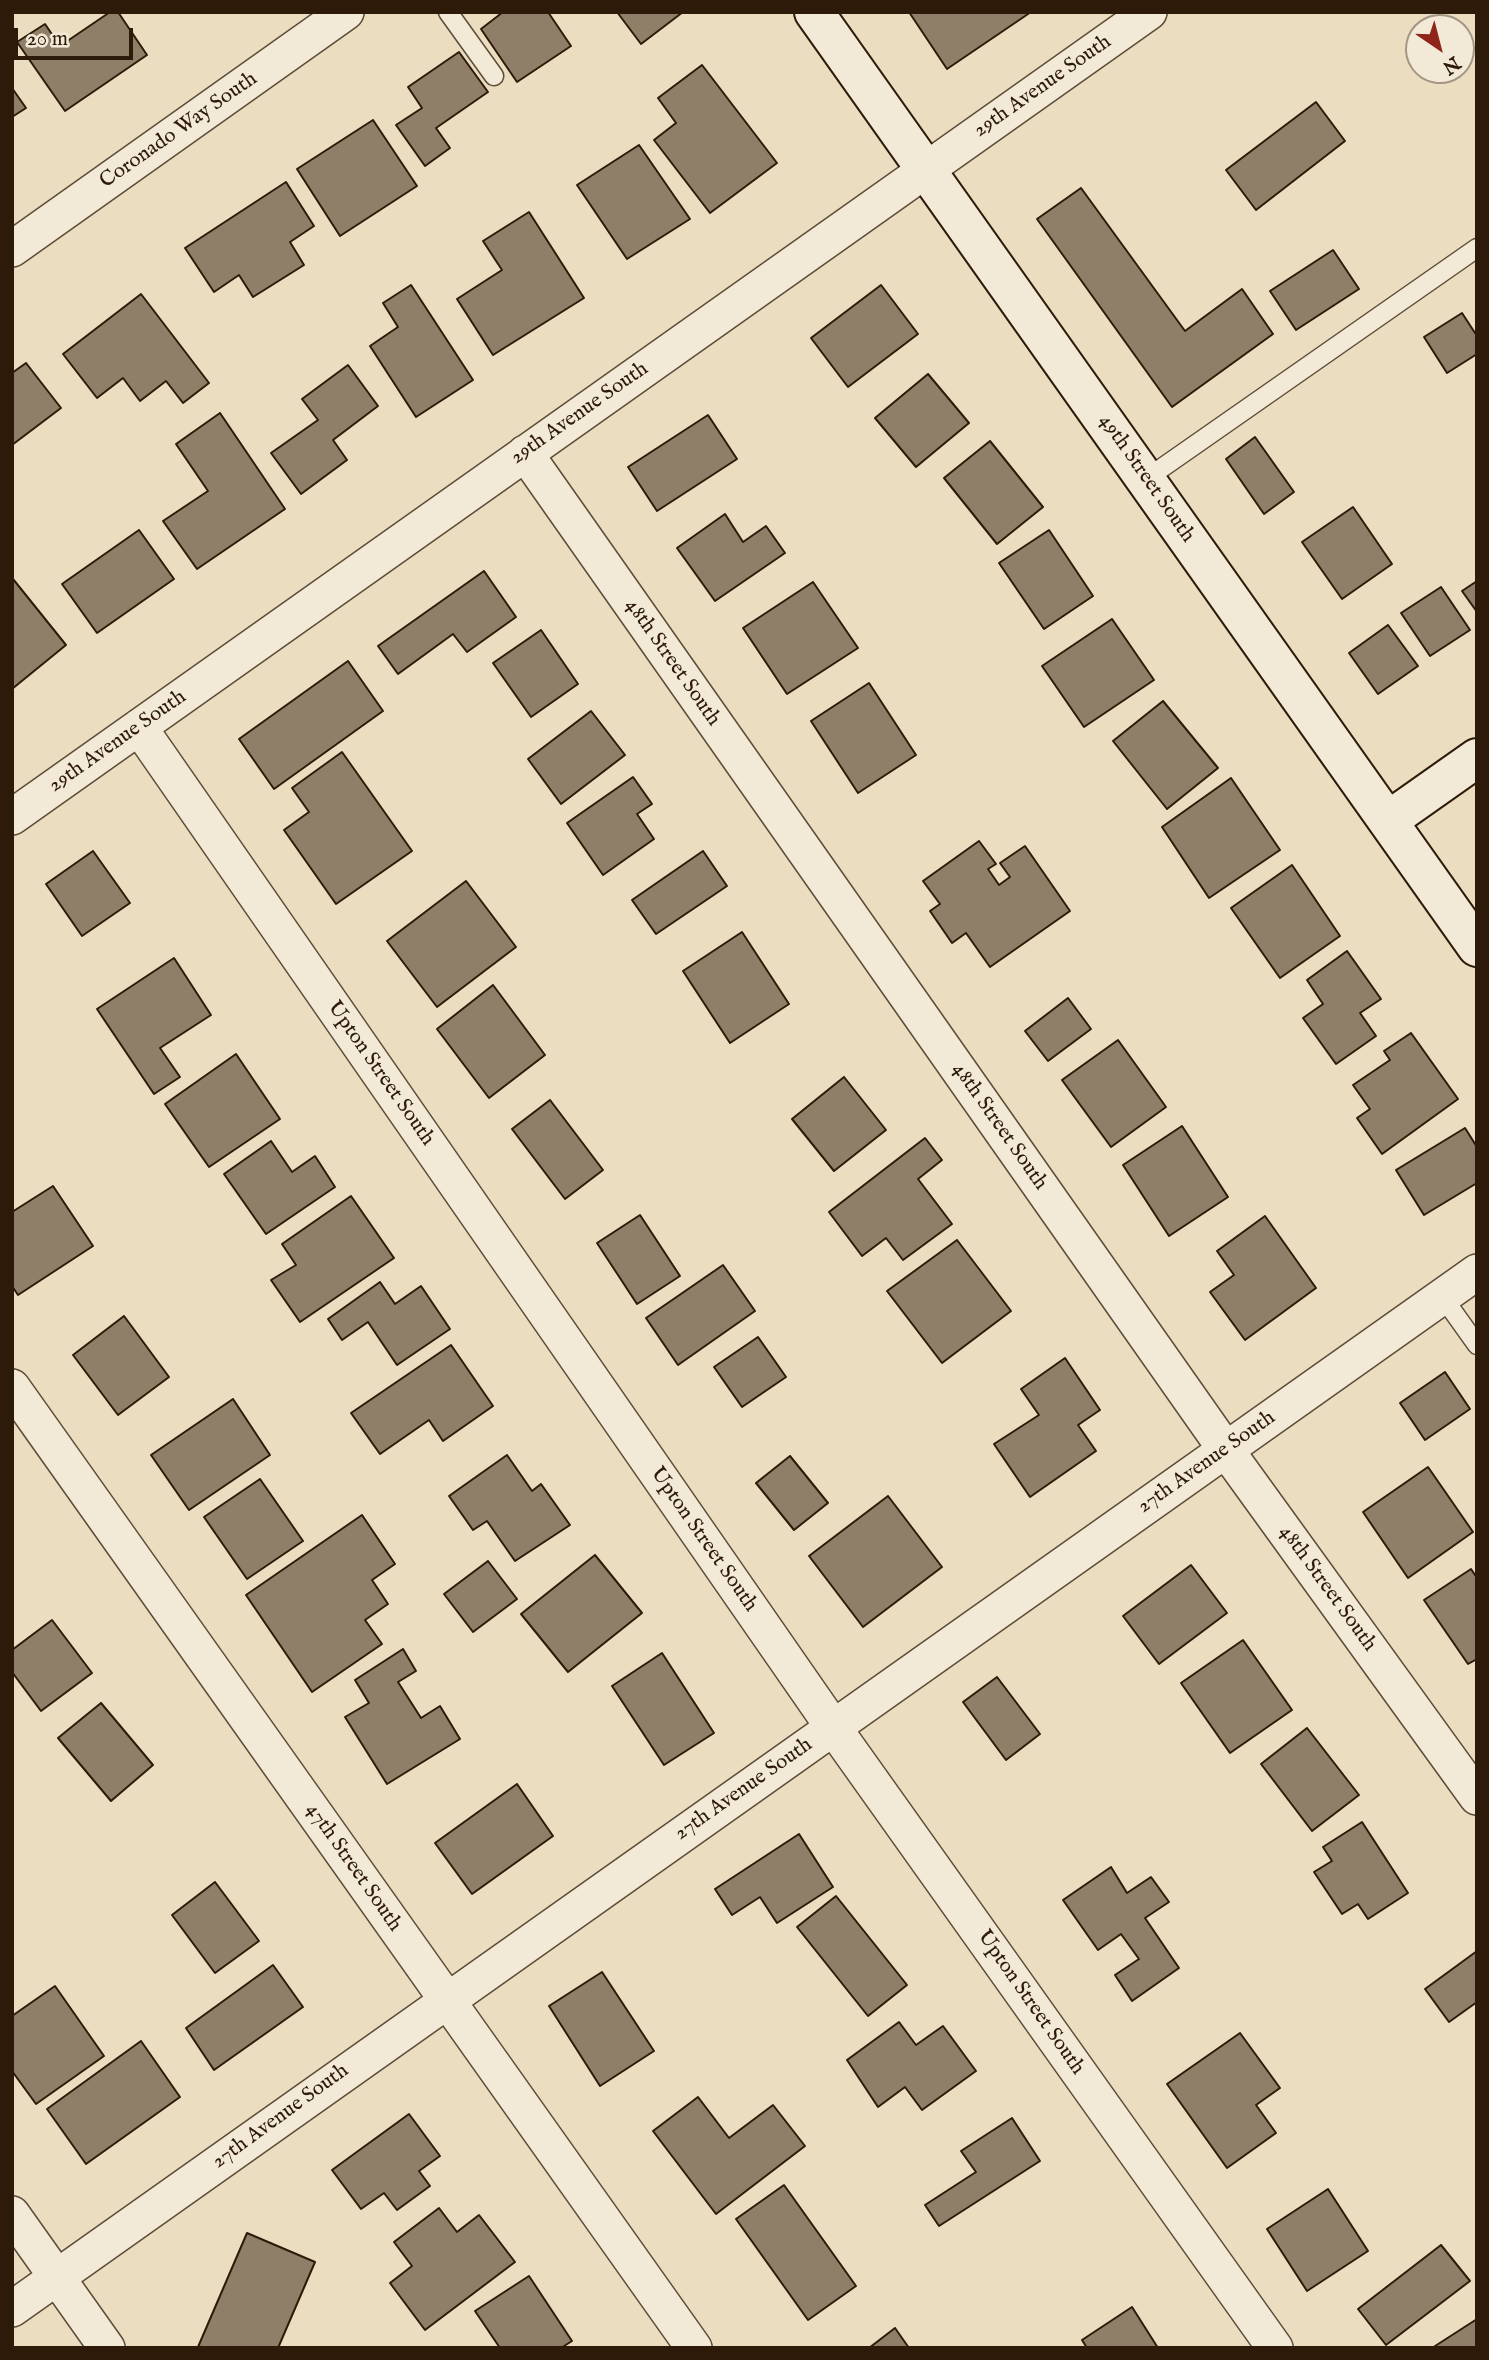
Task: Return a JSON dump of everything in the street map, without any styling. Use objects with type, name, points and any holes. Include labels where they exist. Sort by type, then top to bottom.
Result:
[{"type":"street","name":"Coronado Way South","points":[[12,249],[346,12]]},
{"type":"street","name":"49th Street South","points":[[814,12],[1477,947]]},
{"type":"street","name":"29th Avenue South","points":[[12,817],[1149,12]]},
{"type":"street","name":"48th Street South","points":[[525,453],[1226,1450],[1477,1797]]},
{"type":"street","name":"Upton Street South","points":[[139,727],[833,1727],[1275,2348]]},
{"type":"street","points":[[1389,820],[1477,758]]},
{"type":"street","name":"27th Avenue South","points":[[12,2309],[446,1999],[1477,1272]]},
{"type":"street","name":"47th Street South","points":[[12,1387],[694,2348]]},
{"type":"street","points":[[12,2214],[107,2348]]},
{"type":"lane","points":[[449,12],[494,76]]},
{"type":"lane","points":[[1146,479],[1477,248]]},
{"type":"lane","points":[[1442,1297],[1477,1345]]},
{"type":"building","points":[[110,12],[118,12],[147,55],[65,111],[17,42],[45,24],[60,46]]},
{"type":"building","points":[[503,12],[548,12],[571,46],[517,82],[481,29]]},
{"type":"building","points":[[617,12],[683,12],[641,44]]},
{"type":"building","points":[[909,12],[1031,12],[947,69]]},
{"type":"building","points":[[459,52],[488,92],[436,128],[450,148],[425,166],[396,125],[422,108],[408,87]]},
{"type":"building","points":[[702,65],[777,163],[710,213],[654,140],[676,123],[658,98]]},
{"type":"building","points":[[12,88],[26,108],[12,117]]},
{"type":"building","points":[[1316,102],[1345,141],[1256,210],[1226,170]]},
{"type":"building","points":[[373,120],[417,186],[340,236],[297,169]]},
{"type":"building","points":[[639,145],[690,219],[627,259],[577,185]]},
{"type":"building","points":[[286,182],[314,226],[290,242],[304,265],[253,297],[239,275],[214,292],[185,248]]},
{"type":"building","points":[[1081,188],[1185,331],[1242,289],[1273,334],[1172,407],[1037,219]]},
{"type":"building","points":[[529,212],[584,298],[493,355],[457,299],[502,270],[483,241]]},
{"type":"building","points":[[1333,250],[1359,289],[1296,330],[1270,291]]},
{"type":"building","points":[[411,285],[473,380],[416,417],[370,346],[398,327],[383,303]]},
{"type":"building","points":[[881,285],[918,334],[848,387],[811,338]]},
{"type":"building","points":[[141,294],[209,383],[183,403],[166,381],[140,401],[123,378],[97,398],[63,354]]},
{"type":"building","points":[[1462,313],[1477,336],[1477,354],[1447,373],[1424,337]]},
{"type":"building","points":[[26,363],[61,408],[12,445],[12,373]]},
{"type":"building","points":[[348,365],[378,406],[333,440],[347,460],[301,494],[271,453],[318,420],[302,399]]},
{"type":"building","points":[[928,374],[969,423],[916,467],[875,418]]},
{"type":"building","points":[[220,413],[285,509],[197,569],[163,521],[208,491],[176,444]]},
{"type":"building","points":[[708,415],[737,459],[657,511],[628,467]]},
{"type":"building","points":[[1255,437],[1294,492],[1264,514],[1226,459]]},
{"type":"building","points":[[990,441],[1043,507],[997,544],[944,478]]},
{"type":"building","points":[[1353,507],[1392,564],[1342,599],[1302,542]]},
{"type":"building","points":[[725,514],[743,542],[766,526],[785,553],[715,601],[677,548]]},
{"type":"building","points":[[139,530],[174,579],[97,633],[62,584]]},
{"type":"building","points":[[1049,530],[1093,596],[1044,629],[999,563]]},
{"type":"building","points":[[484,571],[516,617],[467,652],[453,634],[398,674],[378,646]]},
{"type":"building","points":[[12,579],[66,645],[12,689]]},
{"type":"building","points":[[1477,581],[1477,612],[1462,591]]},
{"type":"building","points":[[813,582],[858,648],[787,694],[743,628]]},
{"type":"building","points":[[1441,587],[1470,630],[1430,656],[1401,613]]},
{"type":"building","points":[[1112,619],[1154,680],[1084,727],[1042,666]]},
{"type":"building","points":[[1388,625],[1418,666],[1378,694],[1349,653]]},
{"type":"building","points":[[541,630],[578,684],[531,717],[493,663]]},
{"type":"building","points":[[348,661],[383,711],[274,789],[239,739]]},
{"type":"building","points":[[869,683],[916,755],[858,793],[811,721]]},
{"type":"building","points":[[1163,701],[1218,768],[1167,809],[1113,741]]},
{"type":"building","points":[[591,711],[625,755],[561,804],[528,759]]},
{"type":"building","points":[[342,752],[412,851],[336,904],[284,830],[309,812],[292,788]]},
{"type":"building","points":[[633,777],[652,804],[637,814],[654,839],[603,875],[567,823]]},
{"type":"building","points":[[1231,778],[1280,850],[1209,898],[1162,827]]},
{"type":"building","points":[[979,841],[996,864],[988,869],[999,885],[1010,877],[1000,863],[1025,846],[1070,911],[990,967],[966,933],[952,943],[930,911],[940,904],[923,881]]},
{"type":"building","points":[[93,851],[130,903],[82,936],[46,884]]},
{"type":"building","points":[[703,851],[727,886],[656,934],[632,900]]},
{"type":"building","points":[[1292,865],[1340,936],[1280,978],[1231,908]]},
{"type":"building","points":[[466,881],[516,947],[437,1007],[387,941]]},
{"type":"building","points":[[742,932],[789,1004],[730,1043],[683,971]]},
{"type":"building","points":[[1347,951],[1381,999],[1360,1013],[1376,1036],[1336,1064],[1303,1018],[1323,1004],[1307,980]]},
{"type":"building","points":[[174,958],[211,1015],[160,1048],[180,1077],[154,1094],[97,1009]]},
{"type":"building","points":[[493,985],[545,1055],[489,1098],[437,1029]]},
{"type":"building","points":[[1068,998],[1091,1029],[1048,1061],[1025,1031]]},
{"type":"building","points":[[1411,1033],[1458,1099],[1382,1154],[1357,1118],[1370,1109],[1353,1085],[1390,1060],[1384,1051]]},
{"type":"building","points":[[1118,1040],[1166,1107],[1111,1147],[1062,1080]]},
{"type":"building","points":[[236,1054],[280,1119],[209,1167],[165,1104]]},
{"type":"building","points":[[844,1077],[886,1130],[834,1171],[792,1119]]},
{"type":"building","points":[[550,1100],[603,1170],[565,1199],[512,1129]]},
{"type":"building","points":[[1182,1126],[1228,1197],[1169,1236],[1123,1165]]},
{"type":"building","points":[[1465,1128],[1477,1147],[1477,1183],[1424,1215],[1396,1170]]},
{"type":"building","points":[[925,1138],[942,1160],[918,1179],[952,1224],[903,1260],[886,1238],[862,1256],[829,1212]]},
{"type":"building","points":[[271,1141],[292,1172],[315,1156],[335,1187],[266,1234],[224,1174]]},
{"type":"building","points":[[53,1186],[93,1246],[18,1295],[12,1286],[12,1212]]},
{"type":"building","points":[[351,1196],[394,1258],[300,1322],[271,1280],[296,1265],[282,1244]]},
{"type":"building","points":[[640,1215],[680,1276],[637,1304],[597,1243]]},
{"type":"building","points":[[1265,1216],[1316,1288],[1245,1340],[1210,1292],[1234,1275],[1217,1251]]},
{"type":"building","points":[[957,1240],[1011,1311],[942,1363],[887,1291]]},
{"type":"building","points":[[723,1265],[755,1311],[678,1365],[646,1318]]},
{"type":"building","points":[[380,1282],[395,1304],[421,1286],[450,1329],[397,1365],[368,1322],[342,1340],[328,1319]]},
{"type":"building","points":[[124,1316],[169,1377],[118,1415],[73,1355]]},
{"type":"building","points":[[758,1337],[786,1377],[742,1407],[714,1367]]},
{"type":"building","points":[[451,1345],[493,1406],[443,1441],[429,1420],[380,1454],[351,1413]]},
{"type":"building","points":[[1065,1358],[1100,1410],[1078,1425],[1096,1451],[1030,1497],[994,1444],[1039,1415],[1021,1389]]},
{"type":"building","points":[[1445,1372],[1470,1409],[1425,1440],[1400,1403]]},
{"type":"building","points":[[233,1399],[270,1455],[189,1510],[151,1455]]},
{"type":"building","points":[[507,1455],[532,1491],[541,1484],[570,1525],[515,1561],[487,1521],[473,1530],[449,1496]]},
{"type":"building","points":[[790,1456],[828,1503],[794,1530],[756,1483]]},
{"type":"building","points":[[1428,1467],[1473,1532],[1408,1578],[1363,1512]]},
{"type":"building","points":[[260,1479],[303,1541],[247,1579],[204,1517]]},
{"type":"building","points":[[888,1496],[942,1567],[863,1627],[809,1556]]},
{"type":"building","points":[[362,1515],[395,1564],[372,1580],[388,1604],[365,1620],[382,1644],[312,1692],[246,1595]]},
{"type":"building","points":[[595,1555],[642,1613],[568,1672],[521,1614]]},
{"type":"building","points":[[488,1561],[517,1599],[473,1632],[444,1594]]},
{"type":"building","points":[[1191,1565],[1227,1613],[1159,1664],[1123,1616]]},
{"type":"building","points":[[1471,1569],[1477,1578],[1477,1659],[1468,1664],[1424,1600]]},
{"type":"building","points":[[52,1620],[92,1673],[41,1711],[12,1672],[12,1650]]},
{"type":"building","points":[[1243,1640],[1292,1710],[1230,1753],[1181,1683]]},
{"type":"building","points":[[403,1649],[416,1671],[398,1682],[421,1718],[440,1706],[460,1739],[387,1784],[345,1717],[369,1703],[355,1680]]},
{"type":"building","points":[[662,1653],[714,1733],[664,1765],[612,1686]]},
{"type":"building","points":[[997,1677],[1040,1734],[1006,1760],[963,1702]]},
{"type":"building","points":[[101,1703],[153,1765],[111,1801],[58,1738]]},
{"type":"building","points":[[1307,1728],[1359,1795],[1312,1831],[1261,1764]]},
{"type":"building","points":[[517,1784],[553,1836],[472,1894],[435,1843]]},
{"type":"building","points":[[1362,1822],[1408,1893],[1368,1919],[1358,1904],[1342,1914],[1314,1872],[1332,1861],[1323,1847]]},
{"type":"building","points":[[799,1834],[833,1887],[777,1923],[760,1897],[732,1915],[715,1889]]},
{"type":"building","points":[[1111,1867],[1127,1893],[1151,1877],[1169,1902],[1145,1918],[1179,1968],[1132,2001],[1115,1975],[1139,1959],[1121,1934],[1098,1950],[1063,1900]]},
{"type":"building","points":[[215,1882],[259,1941],[215,1973],[172,1915]]},
{"type":"building","points":[[836,1896],[907,1985],[868,2016],[797,1927]]},
{"type":"building","points":[[1477,1951],[1477,2002],[1449,2022],[1425,1989]]},
{"type":"building","points":[[273,1965],[303,2007],[214,2070],[186,2028]]},
{"type":"building","points":[[602,1972],[654,2051],[600,2086],[549,2006]]},
{"type":"building","points":[[55,1986],[104,2056],[36,2104],[12,2071],[12,2016]]},
{"type":"building","points":[[899,2022],[916,2045],[943,2026],[976,2071],[922,2110],[905,2087],[878,2107],[847,2060]]},
{"type":"building","points":[[1240,2033],[1280,2088],[1256,2105],[1276,2133],[1227,2168],[1167,2084]]},
{"type":"building","points":[[141,2041],[180,2097],[86,2164],[47,2109]]},
{"type":"building","points":[[698,2097],[729,2138],[773,2105],[805,2146],[716,2214],[653,2131]]},
{"type":"building","points":[[409,2114],[440,2156],[419,2171],[430,2186],[397,2210],[384,2193],[361,2209],[332,2170]]},
{"type":"building","points":[[1012,2118],[1040,2161],[939,2226],[925,2205],[976,2172],[961,2151]]},
{"type":"building","points":[[784,2185],[856,2286],[808,2320],[736,2219]]},
{"type":"building","points":[[1328,2189],[1368,2251],[1307,2291],[1267,2229]]},
{"type":"building","points":[[439,2208],[457,2232],[479,2215],[515,2262],[425,2330],[390,2283],[412,2266],[394,2242]]},
{"type":"building","points":[[247,2233],[315,2262],[278,2348],[200,2348],[198,2347]]},
{"type":"building","points":[[1441,2245],[1470,2281],[1386,2345],[1358,2309]]},
{"type":"building","points":[[529,2276],[572,2341],[561,2348],[500,2348],[475,2311]]},
{"type":"building","points":[[1132,2307],[1158,2348],[1087,2348],[1082,2340]]},
{"type":"building","points":[[1477,2319],[1477,2348],[1432,2348]]},
{"type":"building","points":[[895,2328],[909,2348],[869,2348]]}]
